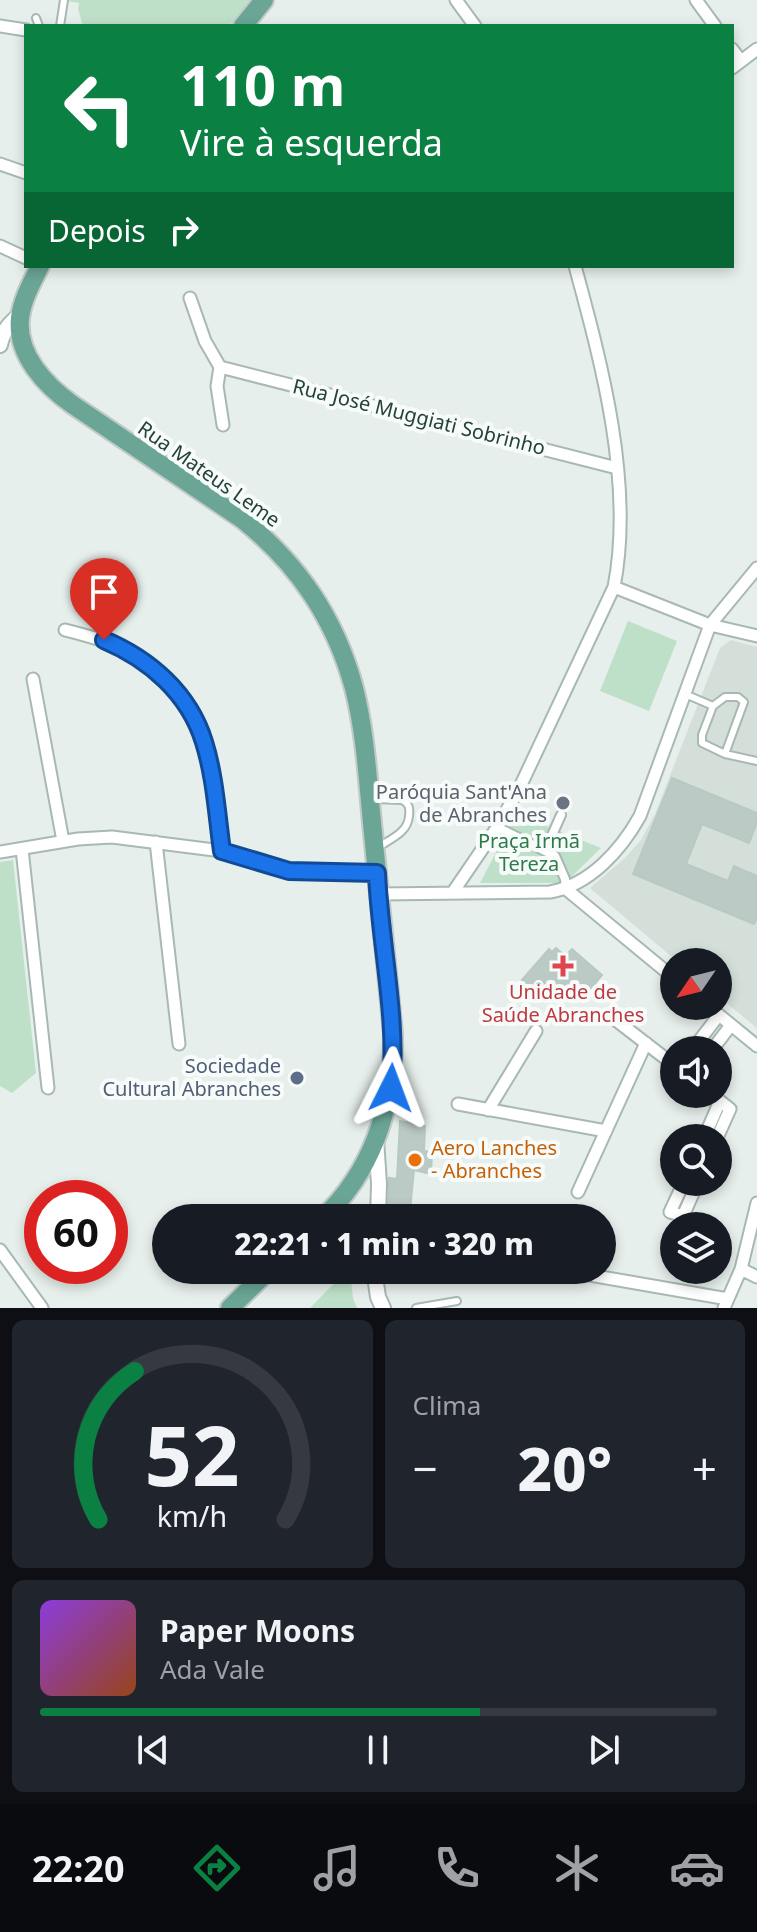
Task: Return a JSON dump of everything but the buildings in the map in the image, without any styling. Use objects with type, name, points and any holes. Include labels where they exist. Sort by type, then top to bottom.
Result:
[{"type":"main road","points":[[245,24],[264,0]]},
{"type":"main road","name":"Rua Mateus Leme","points":[[39,268],[21,314],[24,346],[38,374],[73,405],[242,519],[276,549],[307,585],[334,633],[354,689],[362,735],[393,1033],[391,1088],[376,1138]]},
{"type":"main road","points":[[333,1204],[352,1184],[376,1138]]},
{"type":"main road","points":[[230,1308],[255,1284]]},
{"type":"street","points":[[456,0],[474,24]]},
{"type":"street","points":[[696,0],[714,24]]},
{"type":"street","points":[[0,26],[24,30]]},
{"type":"street","points":[[736,64],[757,49]]},
{"type":"street","points":[[0,164],[24,172]]},
{"type":"street","points":[[0,246],[24,257]]},
{"type":"street","points":[[453,892],[519,789],[614,587],[618,567],[621,510],[617,468],[600,363],[576,268]]},
{"type":"street","points":[[190,298],[205,341],[220,367],[217,386],[223,425]]},
{"type":"street","points":[[0,345],[8,325],[21,314]]},
{"type":"street","name":"Rua José Muggiati Sobrinho","points":[[220,367],[617,468]]},
{"type":"street","points":[[379,894],[528,893],[566,889],[600,866],[616,851],[640,816],[710,625],[757,568]]},
{"type":"street","points":[[614,587],[710,625],[757,636]]},
{"type":"street","points":[[65,630],[104,640],[140,658],[171,685],[183,701],[203,738],[209,758],[222,851]]},
{"type":"street","points":[[33,679],[63,841]]},
{"type":"street","points":[[545,851],[561,815]]},
{"type":"street","points":[[497,827],[555,856],[566,889],[660,966]]},
{"type":"street","points":[[0,852],[93,837],[130,838],[222,851],[289,871],[377,873]]},
{"type":"street","points":[[156,842],[179,1044]]},
{"type":"street","points":[[22,849],[48,1088]]},
{"type":"street","points":[[703,1036],[715,1020]]},
{"type":"street","points":[[725,1020],[757,1046]]},
{"type":"street","points":[[617,1021],[660,1054]]},
{"type":"street","points":[[723,1036],[731,1025]]},
{"type":"street","points":[[488,1110],[536,1031]]},
{"type":"street","points":[[578,1192],[646,1043]]},
{"type":"street","points":[[458,1104],[606,1131]]},
{"type":"street","name":"Rua Mateus Leme","points":[[376,1138],[378,1204]]},
{"type":"street","points":[[677,1196],[670,1212],[683,1216],[692,1196]]},
{"type":"street","points":[[616,1281],[726,1303],[741,1269],[757,1203]]},
{"type":"street","points":[[0,1250],[4,1267],[42,1308]]},
{"type":"street","points":[[741,1269],[757,1277]]},
{"type":"street","points":[[376,1284],[383,1308]]},
{"type":"lane","points":[[60,24],[64,0]]},
{"type":"lane","points":[[36,18],[38,24]]},
{"type":"lane","points":[[685,694],[713,706]]},
{"type":"lane","points":[[725,754],[744,702],[738,697],[725,697],[713,706],[702,743],[725,754],[757,761]]},
{"type":"lane","points":[[369,799],[402,800],[410,807],[409,823],[404,831],[374,850]]},
{"type":"lane","points":[[416,1308],[457,1301]]},
{"type":"shaded area","points":[[731,640],[757,647],[757,1028],[732,1007],[732,948],[661,948],[590,888],[641,840],[655,814],[720,648]]},
{"type":"green space","points":[[61,0],[252,0],[241,16],[231,24],[82,24],[79,3]]},
{"type":"green space","points":[[628,621],[677,641],[649,711],[600,691]]},
{"type":"green space","name":"Praça Irmã Tereza","points":[[516,814],[601,848],[565,883],[480,883]]},
{"type":"green space","points":[[13,860],[36,1073],[12,1093],[0,1086],[0,862]]},
{"type":"green space","points":[[333,1284],[352,1284],[357,1308],[310,1308]]},
{"type":"place","name":"Paróquia Sant'Ana de Abranches","points":[[563,803]]},
{"type":"place","name":"Unidade de Saúde Abranches","points":[[563,966]]},
{"type":"place","name":"Sociedade Cultural Abranches","points":[[297,1078]]},
{"type":"place","name":"Aero Lanches - Abranches","points":[[415,1160]]},
{"type":"route","points":[[104,640],[140,658],[155,670],[171,685],[195,720],[209,758],[222,851],[289,871],[377,873],[393,1033],[391,1088]]}]
